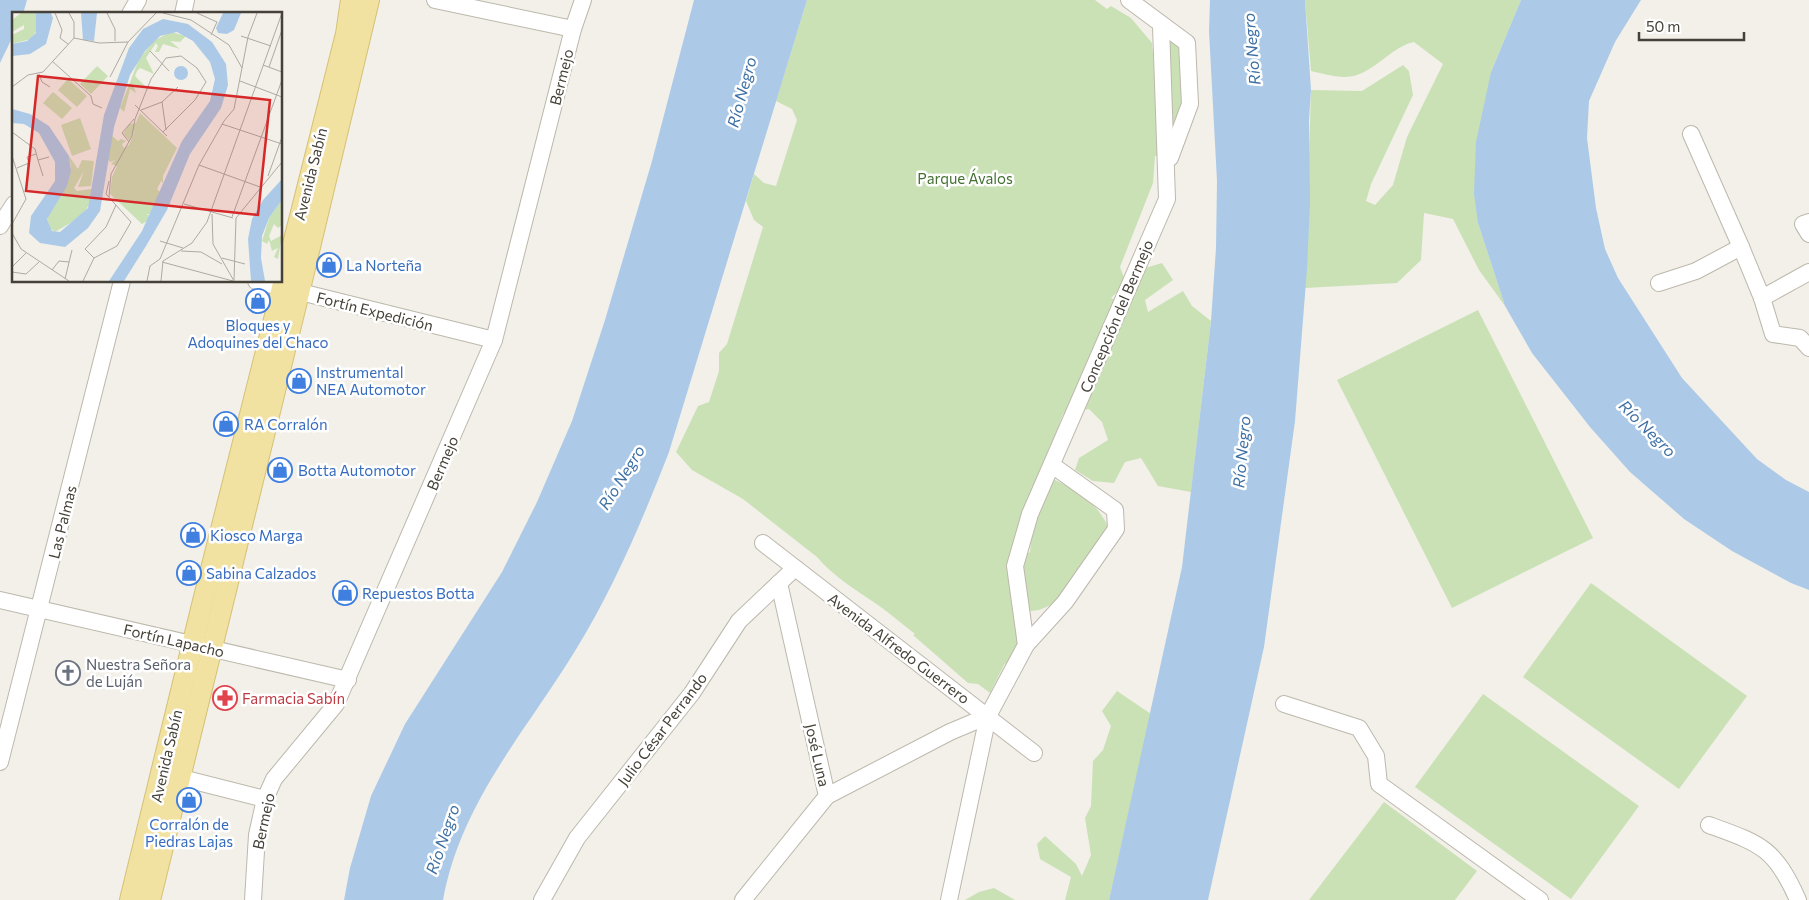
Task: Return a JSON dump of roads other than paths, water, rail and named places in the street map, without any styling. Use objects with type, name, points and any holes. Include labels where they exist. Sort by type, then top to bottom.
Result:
[{"type":"main road","name":"Avenida Sabín","points":[[130,900],[212,648],[346,34],[351,0]]},
{"type":"main road","name":"Avenida Sabín","points":[[150,900],[192,644],[369,0]]},
{"type":"street","points":[[131,12],[138,0]]},
{"type":"street","points":[[435,0],[573,29]]},
{"type":"street","name":"Bermejo","points":[[253,900],[257,835],[265,799],[274,779],[336,704],[348,680],[494,340],[573,29],[583,0]]},
{"type":"street","points":[[1129,0],[1161,26]]},
{"type":"street","name":"Concepción del Bermejo","points":[[1161,26],[1187,43],[1190,104],[1168,164]]},
{"type":"street","name":"Concepción del Bermejo","points":[[1026,645],[1015,566],[1030,514],[1167,199],[1168,164],[1161,26]]},
{"type":"street","points":[[1691,134],[1762,298],[1773,334],[1800,338],[1809,348]]},
{"type":"street","points":[[5,224],[12,208]]},
{"type":"street","points":[[1809,222],[1803,224],[1809,234]]},
{"type":"street","points":[[1659,283],[1696,271],[1741,247]]},
{"type":"street","points":[[1762,298],[1809,272]]},
{"type":"street","name":"Las Palmas","points":[[0,762],[122,282]]},
{"type":"street","name":"Fortín Expedición","points":[[260,282],[494,340]]},
{"type":"street","points":[[949,900],[988,716],[1026,645],[1064,602],[1116,530],[1115,510],[1052,465]]},
{"type":"street","name":"Avenida Alfredo Guerrero","points":[[763,543],[1034,753]]},
{"type":"street","name":"Julio César Perrando","points":[[542,900],[577,838],[692,693],[739,621],[795,568]]},
{"type":"street","name":"José Luna","points":[[743,900],[827,796],[778,583]]},
{"type":"street","name":"Fortín Lapacho","points":[[0,600],[348,680]]},
{"type":"street","points":[[1284,704],[1359,728],[1376,756],[1379,784],[1540,900]]},
{"type":"street","points":[[827,796],[950,732],[988,716]]},
{"type":"street","points":[[172,775],[265,799]]},
{"type":"street","points":[[1709,825],[1755,842],[1775,858],[1798,900]]},
{"type":"water","points":[[0,0],[27,0],[24,12],[12,12],[12,38],[0,63]]},
{"type":"water","name":"Río Negro","points":[[694,0],[807,0],[669,452],[638,529],[615,579],[589,627],[479,800],[464,831],[452,865],[443,900],[344,900],[350,868],[371,796],[405,724],[502,572],[537,502],[572,421],[605,320],[652,161]]},
{"type":"water","name":"Río Negro","points":[[1210,0],[1305,0],[1311,90],[1309,120],[1310,204],[1295,421],[1264,647],[1208,900],[1109,900],[1182,567],[1211,321],[1216,248],[1217,181],[1209,31]]},
{"type":"water","name":"Río Negro","points":[[1521,0],[1641,0],[1615,42],[1589,101],[1587,138],[1596,208],[1605,249],[1618,278],[1682,378],[1757,459],[1786,480],[1809,492],[1809,590],[1791,583],[1732,551],[1684,519],[1630,472],[1590,427],[1532,353],[1505,306],[1478,223],[1474,194],[1476,142],[1491,72]]},
{"type":"place","name":"La Norteña","points":[[329,265]]},
{"type":"place","name":"Bloques y Adoquines del Chaco","points":[[258,301]]},
{"type":"place","name":"Instrumental NEA Automotor","points":[[299,381]]},
{"type":"place","name":"RA Corralón","points":[[226,424]]},
{"type":"place","name":"Botta Automotor","points":[[280,470]]},
{"type":"place","name":"Kiosco Marga","points":[[193,535]]},
{"type":"place","name":"Sabina Calzados","points":[[189,573]]},
{"type":"place","name":"Repuestos Botta","points":[[345,593]]},
{"type":"place","name":"Nuestra Señora de Luján","points":[[68,673]]},
{"type":"place","name":"Farmacia Sabín","points":[[225,698]]},
{"type":"place","name":"Corralón de Piedras Lajas","points":[[189,800]]},
{"type":"park label","name":"Parque Ávalos","points":[[965,178]]}]
